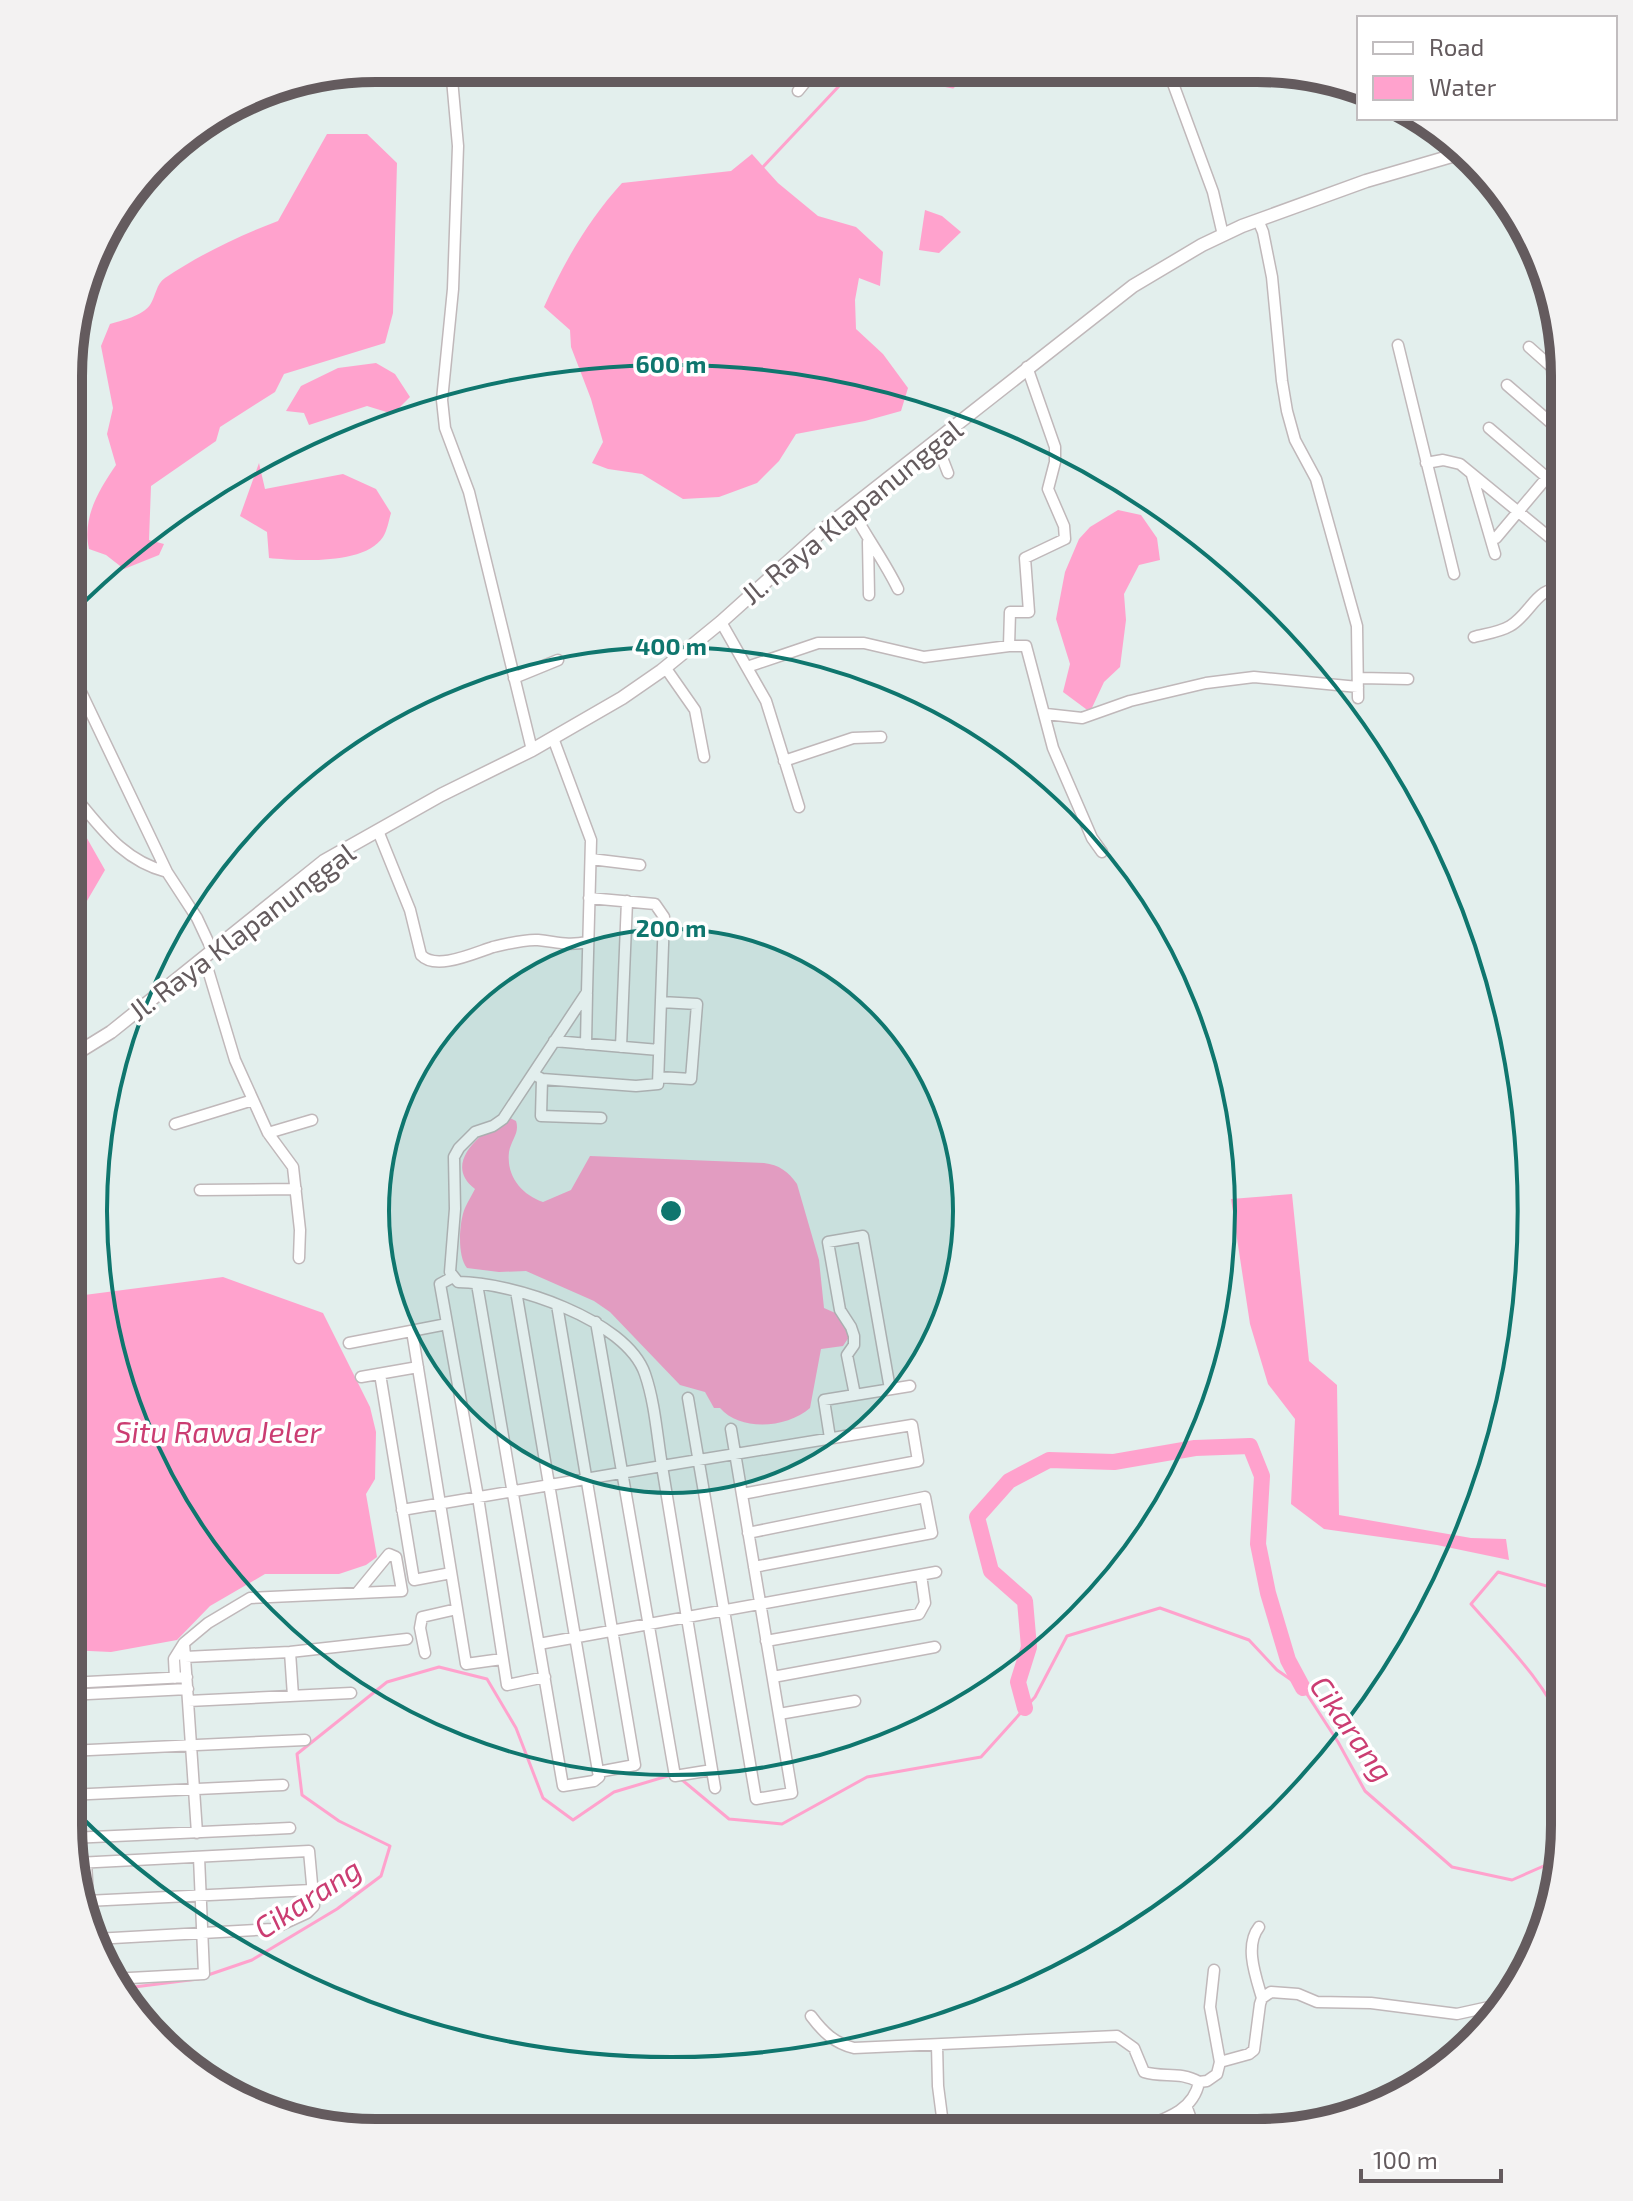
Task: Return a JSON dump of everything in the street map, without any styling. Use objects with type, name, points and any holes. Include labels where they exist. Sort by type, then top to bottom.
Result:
[{"type":"street","points":[[452,82],[458,146],[453,289],[442,400],[445,428],[469,492],[532,750]]},
{"type":"street","points":[[798,91],[805,82]]},
{"type":"street","points":[[1172,82],[1213,192],[1223,235]]},
{"type":"street","name":"Jl. Raya Klapanunggal","points":[[82,1050],[111,1032],[324,861],[441,795],[532,750],[661,671],[851,508],[1133,286],[1223,235],[1258,220],[1366,181],[1452,156]]},
{"type":"street","points":[[1258,220],[1272,277],[1287,411],[1295,440],[1316,479],[1352,606],[1357,626],[1359,687]]},
{"type":"street","points":[[1398,345],[1454,574]]},
{"type":"street","points":[[1529,347],[1550,366]]},
{"type":"street","points":[[1009,646],[1010,612],[1029,612],[1025,558],[1065,539],[1064,526],[1048,489],[1055,462],[1055,447],[1027,367]]},
{"type":"street","points":[[1507,385],[1551,423]]},
{"type":"street","points":[[1489,428],[1551,481]]},
{"type":"street","points":[[936,442],[948,473]]},
{"type":"street","points":[[1426,463],[1453,461],[1551,538]]},
{"type":"street","points":[[1496,538],[1551,471]]},
{"type":"street","points":[[1472,473],[1495,554]]},
{"type":"street","points":[[851,508],[868,542],[885,561],[898,589]]},
{"type":"street","points":[[868,542],[869,595]]},
{"type":"street","points":[[1474,637],[1511,625],[1551,589]]},
{"type":"street","points":[[721,622],[766,701],[799,807]]},
{"type":"street","points":[[747,667],[818,643],[864,643],[924,657],[1023,646],[1028,649],[1053,748],[1092,838],[1102,852]]},
{"type":"street","points":[[514,678],[558,660]]},
{"type":"street","points":[[661,671],[667,670],[695,710],[704,757]]},
{"type":"street","points":[[1046,714],[1082,718],[1145,697],[1206,683],[1254,677],[1359,687],[1408,679]]},
{"type":"street","points":[[82,694],[167,872],[197,918],[212,950]]},
{"type":"street","points":[[784,761],[845,740],[881,737]]},
{"type":"street","points":[[553,738],[591,840],[586,1044]]},
{"type":"street","points":[[82,805],[130,857],[150,868],[167,872]]},
{"type":"street","points":[[378,831],[410,910],[425,960],[439,962],[510,943],[535,940],[571,945],[588,942]]},
{"type":"street","points":[[591,859],[640,865]]},
{"type":"street","points":[[538,1076],[636,1086],[658,1084],[664,917],[655,904],[589,898]]},
{"type":"street","points":[[621,1047],[627,901]]},
{"type":"street","points":[[199,961],[208,970],[235,1060],[268,1133],[290,1160],[300,1230],[299,1258]]},
{"type":"street","points":[[587,992],[554,1041],[538,1076],[503,1119],[475,1132],[454,1157],[455,1209],[450,1272],[458,1282],[516,1291],[596,1322],[625,1345],[645,1374],[715,1788]]},
{"type":"street","points":[[659,1077],[691,1079],[697,1004],[661,1002]]},
{"type":"street","points":[[554,1041],[659,1050]]},
{"type":"street","points":[[538,1076],[541,1116],[601,1118]]},
{"type":"street","points":[[175,1124],[253,1100]]},
{"type":"street","points":[[268,1133],[312,1120]]},
{"type":"street","points":[[200,1190],[296,1189]]},
{"type":"street","points":[[855,1395],[847,1355],[854,1345],[854,1336],[840,1310],[828,1242],[863,1236],[890,1389]]},
{"type":"street","points":[[453,1277],[440,1284],[507,1685],[545,1677]]},
{"type":"street","points":[[477,1284],[563,1786],[594,1781],[599,1777],[516,1291]]},
{"type":"street","points":[[557,1305],[635,1765],[598,1772]]},
{"type":"street","points":[[596,1322],[675,1776],[712,1770]]},
{"type":"street","points":[[349,1343],[447,1324]]},
{"type":"street","points":[[412,1331],[466,1664],[502,1659]]},
{"type":"street","points":[[361,1377],[418,1367]]},
{"type":"street","points":[[380,1374],[414,1580],[451,1573]]},
{"type":"street","points":[[830,1438],[824,1400],[910,1386]]},
{"type":"street","points":[[688,1398],[756,1799],[792,1793],[731,1429]]},
{"type":"street","points":[[402,1510],[912,1425],[918,1461],[742,1494]]},
{"type":"street","points":[[748,1533],[925,1497],[932,1533],[754,1567]]},
{"type":"street","points":[[197,1833],[188,1695],[174,1659],[184,1643],[208,1623],[250,1598],[402,1591],[396,1557],[389,1554],[357,1593]]},
{"type":"street","points":[[539,1644],[936,1572]]},
{"type":"street","points":[[766,1641],[919,1614],[925,1603],[921,1575]]},
{"type":"street","points":[[425,1653],[420,1628],[422,1617],[457,1609]]},
{"type":"street","points":[[185,1657],[290,1652],[407,1639]]},
{"type":"street","points":[[181,1678],[184,1643]]},
{"type":"street","points":[[773,1677],[935,1647]]},
{"type":"street","points":[[290,1652],[293,1696]]},
{"type":"street","points":[[82,1682],[181,1678]]},
{"type":"street","points":[[154,1679],[155,1691]]},
{"type":"street","points":[[82,1694],[155,1691],[188,1695],[351,1693]]},
{"type":"street","points":[[779,1714],[855,1701]]},
{"type":"street","points":[[82,1750],[305,1740]]},
{"type":"street","points":[[82,1795],[283,1785]]},
{"type":"street","points":[[83,1838],[290,1828]]},
{"type":"street","points":[[85,1863],[309,1851],[314,1906],[307,1913],[272,1929],[104,1938]]},
{"type":"street","points":[[125,1978],[204,1974],[199,1857]]},
{"type":"street","points":[[92,1901],[312,1890]]},
{"type":"street","points":[[1220,2062],[1254,2050],[1262,1998],[1251,1947],[1259,1927]]},
{"type":"street","points":[[811,2016],[820,2029],[839,2044],[854,2048],[1117,2036],[1134,2048],[1144,2072],[1188,2075],[1199,2082],[1217,2074],[1220,2062],[1210,2007],[1214,1970]]},
{"type":"street","points":[[1262,1998],[1271,1992],[1298,1994],[1317,2002],[1371,2003],[1457,2014],[1487,2007]]},
{"type":"street","points":[[937,2045],[942,2119]]},
{"type":"street","points":[[1161,2119],[1187,2108],[1198,2090],[1199,2082]]},
{"type":"street","points":[[1187,2108],[1191,2119]]},
{"type":"water","points":[[327,134],[367,134],[397,163],[393,313],[385,343],[284,374],[275,392],[220,427],[216,441],[151,486],[149,540],[164,544],[159,555],[124,569],[106,555],[89,549],[87,537],[94,504],[116,465],[107,434],[113,408],[101,346],[110,324],[147,309],[162,281],[179,269],[220,246],[278,221]]},
{"type":"water","points":[[752,154],[778,183],[818,216],[856,227],[883,252],[880,286],[859,278],[855,300],[856,329],[883,354],[908,388],[901,411],[796,434],[779,461],[757,483],[719,497],[683,499],[642,474],[608,469],[592,463],[603,442],[571,347],[570,330],[544,307],[578,242],[622,183],[731,171]]},
{"type":"water","points":[[925,210],[942,216],[961,232],[939,253],[919,250]]},
{"type":"water","points":[[376,363],[395,374],[410,397],[393,414],[367,406],[309,425],[304,413],[286,411],[301,386],[338,368]]},
{"type":"water","points":[[259,463],[265,489],[343,474],[376,489],[391,513],[383,537],[362,553],[347,557],[313,560],[269,558],[267,532],[240,516]]},
{"type":"water","points":[[1118,510],[1141,515],[1157,538],[1160,560],[1139,565],[1124,594],[1126,620],[1120,667],[1104,682],[1090,712],[1063,692],[1070,664],[1056,619],[1065,572],[1079,539],[1090,527]]},
{"type":"water","points":[[82,831],[105,870],[82,909]]},
{"type":"water","points":[[510,1118],[517,1125],[509,1152],[513,1177],[528,1195],[543,1202],[571,1190],[590,1156],[764,1163],[779,1167],[790,1176],[797,1184],[819,1260],[824,1308],[842,1316],[849,1337],[843,1346],[821,1349],[810,1408],[777,1423],[740,1421],[720,1408],[714,1408],[705,1392],[680,1385],[610,1312],[594,1301],[526,1271],[467,1268],[460,1247],[460,1230],[465,1208],[475,1189],[465,1179],[462,1168],[464,1158],[479,1138]]},
{"type":"water","points":[[1292,1194],[1309,1361],[1337,1385],[1339,1515],[1471,1538],[1506,1539],[1509,1560],[1437,1545],[1324,1529],[1291,1504],[1295,1419],[1268,1384],[1250,1324],[1231,1199]]},
{"type":"water","name":"Situ Rawa Jeler","points":[[223,1277],[323,1313],[370,1407],[376,1432],[375,1479],[366,1494],[377,1557],[366,1565],[339,1574],[265,1574],[210,1606],[177,1640],[111,1652],[82,1651],[82,1295]]},
{"type":"waterway","points":[[762,168],[843,82]]},
{"type":"waterway","points":[[928,82],[953,87],[956,82]]},
{"type":"waterway","points":[[1025,1708],[1018,1682],[1029,1647],[1025,1601],[991,1571],[977,1517],[1009,1481],[1049,1460],[1114,1462],[1195,1448],[1250,1446],[1262,1476],[1258,1544],[1268,1593],[1288,1660],[1303,1688]]},
{"type":"waterway","name":"Cikarang","points":[[1551,1587],[1498,1572],[1471,1604],[1510,1648],[1551,1703]]},
{"type":"waterway","name":"Cikarang","points":[[681,1779],[729,1819],[782,1824],[867,1777],[981,1757],[1035,1697],[1067,1636],[1160,1608],[1249,1640],[1277,1670],[1303,1688],[1365,1791],[1452,1867],[1512,1880],[1548,1864]]},
{"type":"waterway","name":"Cikarang","points":[[208,1975],[252,1960],[337,1909],[381,1876],[390,1846],[339,1821],[302,1795],[297,1754],[387,1682],[439,1667],[487,1679],[516,1728],[543,1798],[573,1820],[614,1792],[671,1775]]},
{"type":"waterway","name":"Cikarang","points":[[132,1987],[198,1979]]}]
